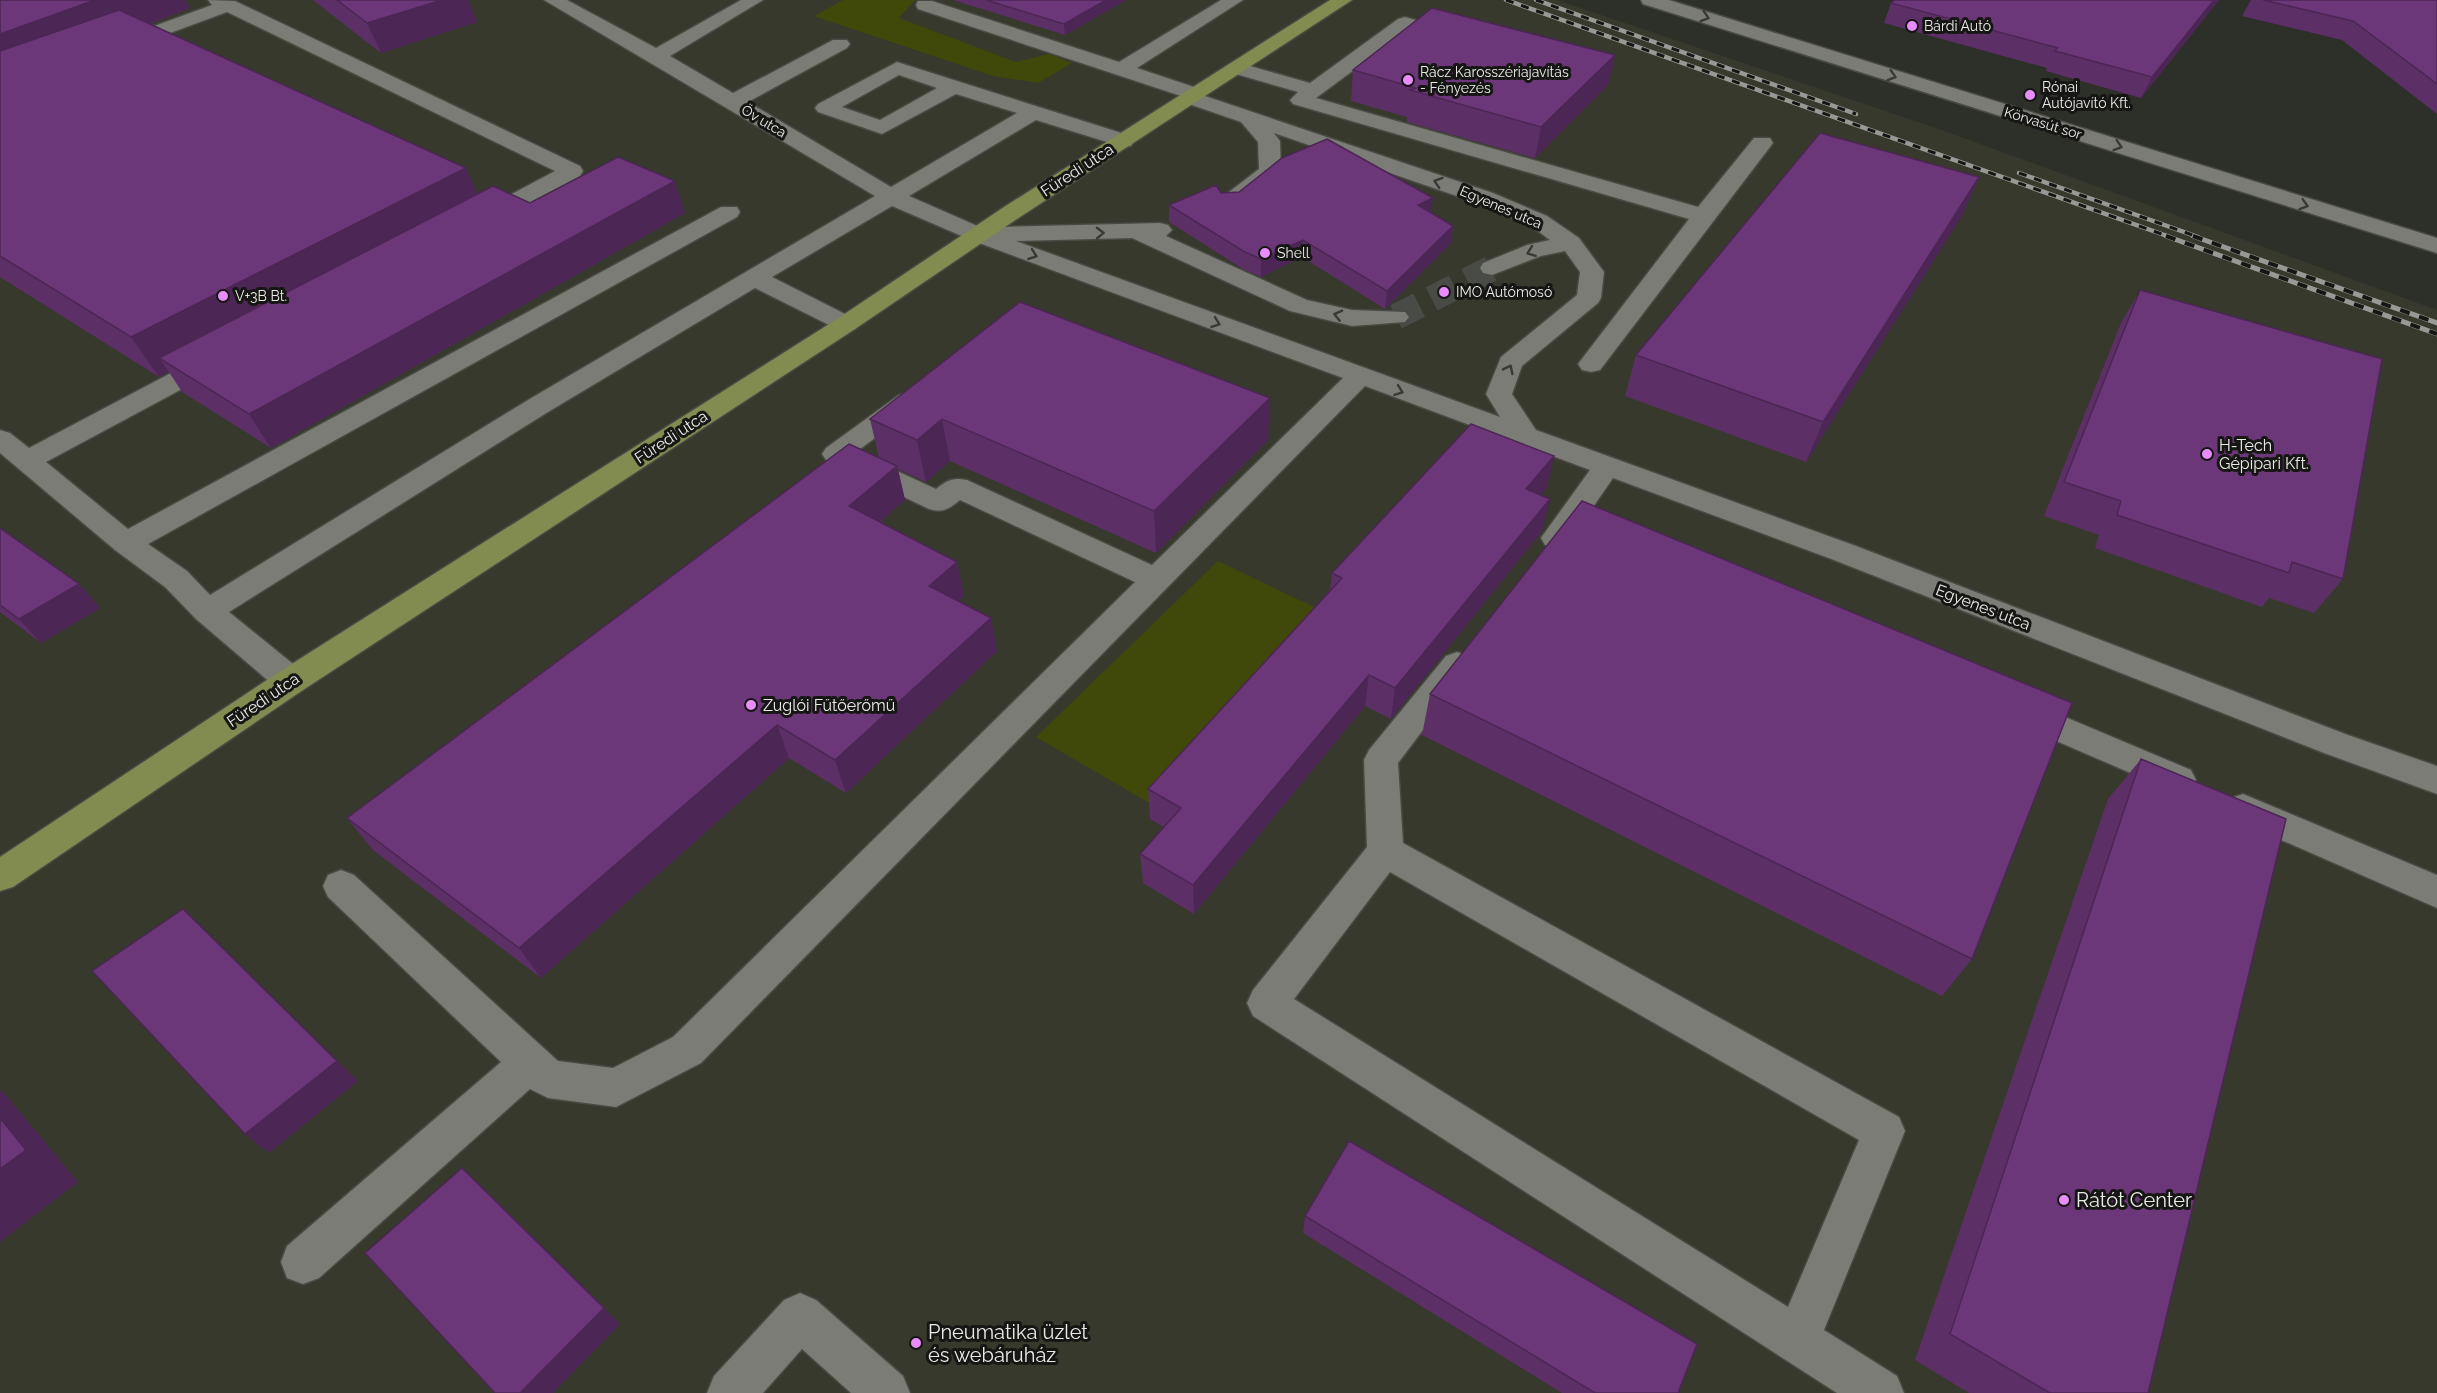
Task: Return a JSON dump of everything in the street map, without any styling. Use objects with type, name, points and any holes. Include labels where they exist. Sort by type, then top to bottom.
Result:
[{"type":"main road","name":"Füredi utca","points":[[0,876],[291,681],[846,324],[1123,141],[1343,0]]},
{"type":"street","name":"Öv utca","points":[[553,0],[656,57],[892,197],[979,235]]},
{"type":"street","points":[[656,57],[754,0]]},
{"type":"street","points":[[1122,69],[1234,0]]},
{"type":"street","name":"Körvasút sor","points":[[1650,0],[2437,246]]},
{"type":"street","points":[[98,53],[223,3],[572,171],[462,230]]},
{"type":"street","name":"Egyenes utca","points":[[925,5],[1122,69],[1249,120],[1485,198],[1539,220],[1571,243],[1592,272],[1589,298],[1509,363],[1499,394],[1528,438]]},
{"type":"street","points":[[1474,42],[1405,23],[1300,100],[1703,216]]},
{"type":"street","points":[[732,102],[840,44]]},
{"type":"street","points":[[953,87],[882,128],[825,108],[897,68],[1123,141]]},
{"type":"street","points":[[1236,68],[1313,90]]},
{"type":"street","points":[[207,611],[538,406],[1034,112]]},
{"type":"street","points":[[1228,203],[1270,171],[1269,141],[1249,120]]},
{"type":"street","points":[[1591,364],[1703,216],[1762,143]]},
{"type":"street","points":[[126,543],[729,212]]},
{"type":"street","points":[[979,235],[1139,232],[1169,229]]},
{"type":"street","points":[[1139,232],[1299,306],[1352,318],[1396,317]]},
{"type":"street","name":"Egyenes utca","points":[[979,235],[1845,553],[2336,744],[2437,780]]},
{"type":"street","points":[[1492,268],[1535,250],[1571,243]]},
{"type":"street","points":[[755,278],[846,324]]},
{"type":"street","points":[[1559,321],[1611,340]]},
{"type":"street","points":[[232,352],[9,448],[126,543],[176,579],[207,611],[291,681]]},
{"type":"street","points":[[341,886],[548,1079],[616,1088],[687,1050],[1360,376]]},
{"type":"street","points":[[931,384],[836,454],[939,502],[957,487],[1155,579]]},
{"type":"street","points":[[1536,564],[1573,517],[1607,466]]},
{"type":"street","points":[[1573,517],[1605,531]]},
{"type":"street","points":[[1477,638],[1381,760],[1385,851],[1267,1003],[1880,1393]]},
{"type":"street","points":[[1997,701],[2437,892]]},
{"type":"street","points":[[1385,851],[1884,1131],[1797,1340]]},
{"type":"street","points":[[303,1262],[530,1062]]},
{"type":"street","points":[[731,1393],[800,1316],[886,1393]]},
{"type":"shaded area","points":[[0,0],[1557,0],[1939,129],[2437,310],[2437,1393],[0,1393]]},
{"type":"green space","points":[[843,0],[915,0],[899,18],[1016,62],[1049,54],[1072,63],[1038,83],[993,76],[814,16]]},
{"type":"green space","points":[[1218,561],[1326,613],[1151,804],[1036,737]]},
{"type":"building","points":[[0,0],[95,0],[0,34]]},
{"type":"building","points":[[337,0],[442,0],[367,23]]},
{"type":"building","points":[[986,0],[1106,0],[1064,24]]},
{"type":"building","points":[[1895,0],[2214,0],[2152,77],[2055,51],[2058,48],[1891,3]]},
{"type":"building","points":[[2263,0],[2437,0],[2437,84],[2353,21]]},
{"type":"building","points":[[1432,8],[1615,55],[1541,127],[1410,90],[1416,88],[1353,70]]},
{"type":"building","points":[[119,10],[466,168],[131,337],[0,256],[0,51]]},
{"type":"building","points":[[1820,133],[1979,177],[1823,422],[1636,355]]},
{"type":"building","points":[[1327,139],[1433,198],[1418,205],[1453,226],[1387,291],[1303,240],[1261,259],[1243,251],[1169,205],[1216,185],[1221,193],[1239,192],[1282,158]]},
{"type":"building","points":[[618,157],[675,181],[249,414],[159,358],[493,186],[530,203]]},
{"type":"building","name":"H-Tech Gépipari Kft.","points":[[2140,290],[2382,359],[2343,579],[2292,562],[2289,573],[2117,515],[2121,501],[2064,482]]},
{"type":"building","points":[[1020,302],[1270,398],[1154,511],[942,419],[917,440],[870,419]]},
{"type":"building","points":[[1471,424],[1554,456],[1526,489],[1550,499],[1395,688],[1369,675],[1193,885],[1140,854],[1181,808],[1148,789],[1342,578],[1332,573]]},
{"type":"building","name":"Zuglói Fűtőerőmű","points":[[849,444],[897,466],[849,506],[957,562],[929,586],[991,618],[835,760],[777,725],[519,948],[347,818]]},
{"type":"building","points":[[1582,501],[2072,703],[1972,959],[1430,694]]},
{"type":"building","points":[[0,528],[79,584],[19,619],[0,605]]},
{"type":"building","name":"Rátót Center","points":[[2141,759],[2286,819],[2148,1393],[2050,1393],[1950,1334]]},
{"type":"building","points":[[183,909],[337,1061],[245,1134],[92,971]]},
{"type":"building","points":[[0,1118],[26,1150],[0,1169]]},
{"type":"building","points":[[1349,1141],[1697,1344],[1678,1393],[1595,1393],[1305,1216]]},
{"type":"building","points":[[462,1168],[604,1308],[520,1393],[495,1393],[365,1253]]},
{"type":"tunnel","points":[[1396,317],[1492,268]]},
{"type":"railway","points":[[1506,0],[2170,237]]},
{"type":"railway","points":[[1536,0],[1856,114]]},
{"type":"railway","points":[[2019,173],[2198,237]]},
{"type":"railway","points":[[2166,236],[2437,334]]},
{"type":"railway","points":[[2193,236],[2437,323]]},
{"type":"place","name":"Bárdi Autó","points":[[1912,26]]},
{"type":"place","name":"Rácz Karosszériajavítás - Fényezés","points":[[1408,80]]},
{"type":"place","name":"Rónai Autójavító Kft.","points":[[2030,95]]},
{"type":"place","name":"Shell","points":[[1265,253]]},
{"type":"place","name":"IMO Autómosó","points":[[1444,292]]},
{"type":"place","name":"V+3B Bt.","points":[[223,296]]},
{"type":"place","name":"H-Tech Gépipari Kft.","points":[[2207,454]]},
{"type":"place","name":"Zuglói Fűtőerőmű","points":[[751,705]]},
{"type":"place","name":"Rátót Center","points":[[2064,1200]]},
{"type":"place","name":"Pneumatika üzlet és webáruház","points":[[916,1343]]}]
